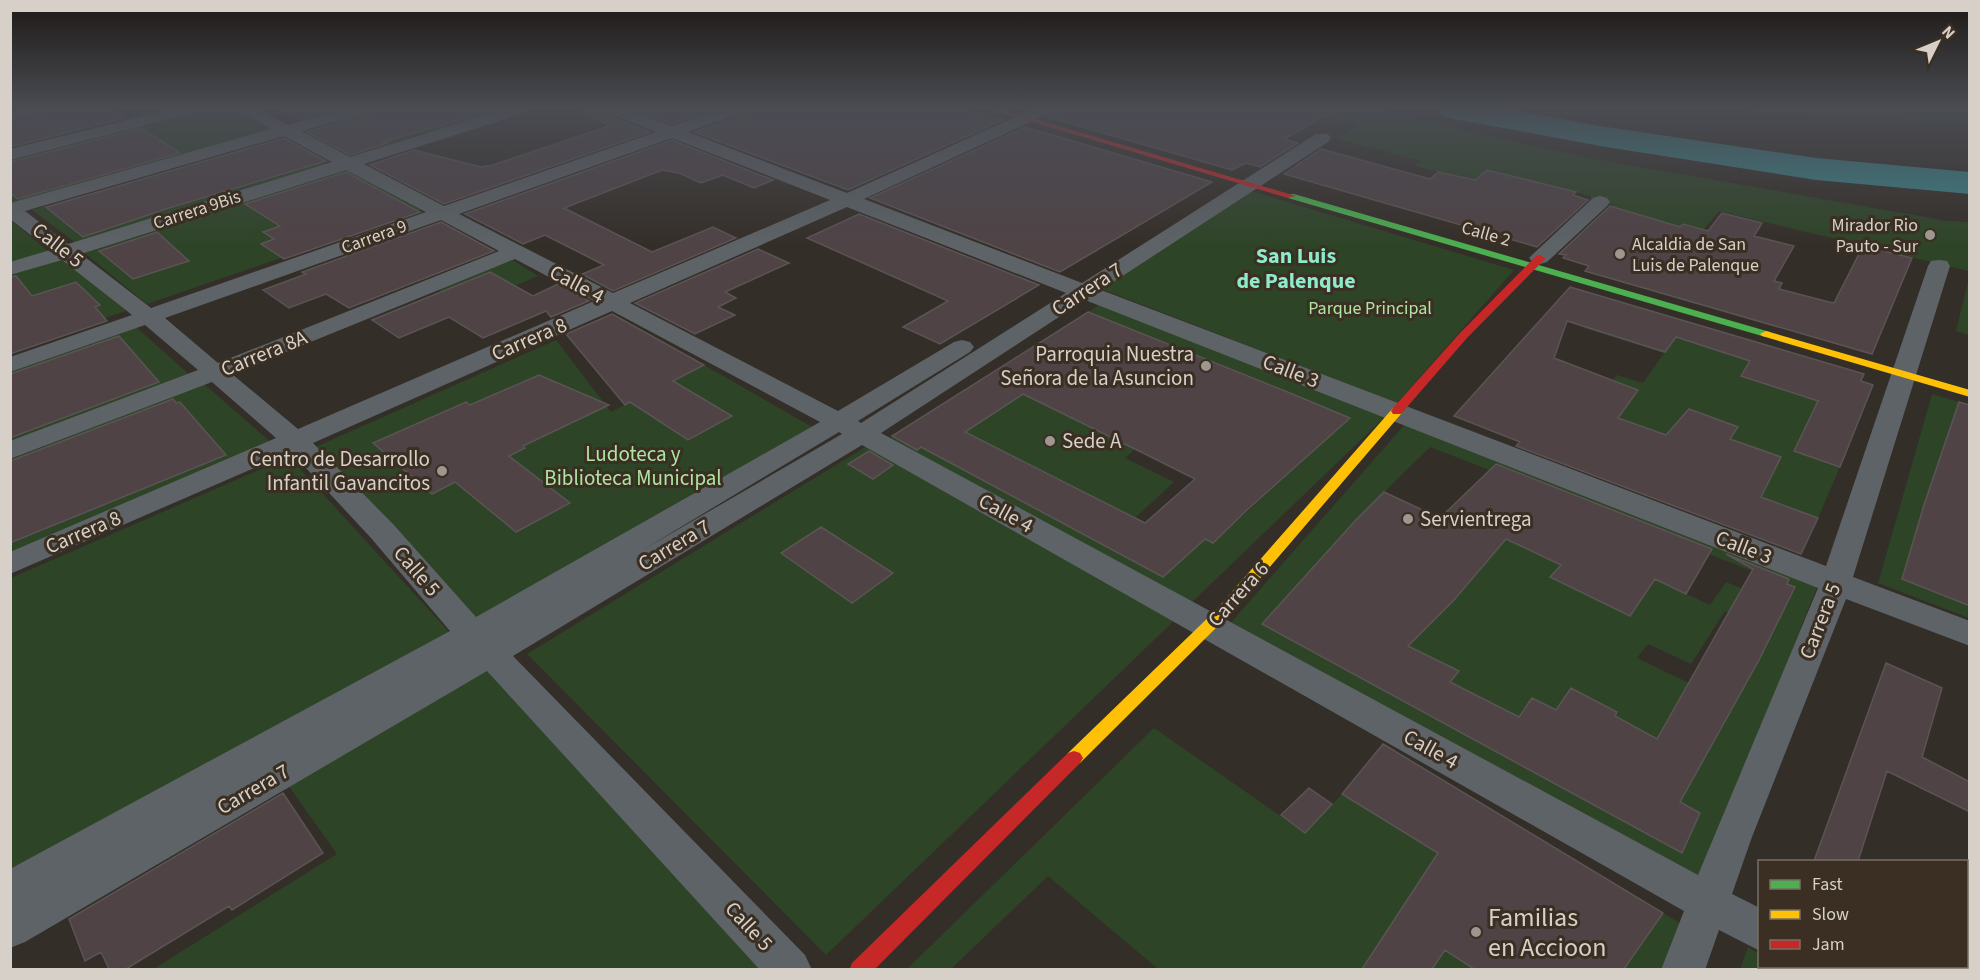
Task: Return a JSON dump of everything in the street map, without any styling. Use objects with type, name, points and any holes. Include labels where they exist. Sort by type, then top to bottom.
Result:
[{"type":"street","points":[[11,209],[199,155]]},
{"type":"street","name":"Calle 4","points":[[331,155],[851,428],[1758,930]]},
{"type":"street","name":"Carrera 9Bis","points":[[10,269],[369,155]]},
{"type":"street","name":"Carrera 9","points":[[10,365],[144,313],[597,155]]},
{"type":"street","name":"Calle 3","points":[[731,155],[1970,634]]},
{"type":"street","name":"Carrera 8","points":[[10,564],[847,200],[942,155]]},
{"type":"street","name":"Calle 2","points":[[1171,155],[1906,370],[1970,394]]},
{"type":"street","name":"Carrera 7","points":[[10,928],[481,644],[851,428],[1284,155]]},
{"type":"street","name":"Carrera 6","points":[[859,969],[1209,626],[1463,336],[1536,262],[1600,202]]},
{"type":"street","name":"Calle 5","points":[[11,209],[144,313],[295,440],[382,531],[481,644],[790,969]]},
{"type":"street","name":"Carrera 8A","points":[[10,451],[216,372],[515,252]]},
{"type":"street","name":"Carrera 5","points":[[1683,969],[1732,837],[1835,582],[1939,266]]},
{"type":"street","name":"Carrera 9","points":[[10,354],[144,313]]},
{"type":"street","name":"Calle 2","points":[[1906,370],[1970,383]]},
{"type":"street","name":"Carrera 7","points":[[10,890],[481,644]]},
{"type":"green space","points":[[195,155],[17,205],[11,200],[11,156]]},
{"type":"green space","points":[[264,155],[310,155],[328,165],[76,243],[32,210],[45,206],[57,215]],"holes":[[[283,174],[81,235],[69,224]]]},
{"type":"green space","points":[[342,155],[364,155],[350,159]]},
{"type":"green space","points":[[1396,155],[1573,155],[1948,221],[1969,222],[1969,271],[1719,211],[1703,230],[1683,224],[1680,227],[1612,207],[1613,205],[1590,199],[1591,196],[1488,171],[1475,180],[1414,166],[1420,161]]},
{"type":"green space","points":[[346,167],[423,209],[147,304],[82,251]]},
{"type":"green space","name":"Parque Principal","points":[[1251,191],[1514,270],[1397,403],[1099,288]]},
{"type":"green space","points":[[11,220],[49,252],[11,264]]},
{"type":"green space","points":[[60,256],[126,311],[11,350],[10,272]]},
{"type":"green space","points":[[513,260],[538,276],[469,306],[438,289]]},
{"type":"green space","points":[[1969,278],[1969,335],[1956,331]]},
{"type":"green space","points":[[1105,301],[1389,413],[1190,604],[888,439],[897,434],[1163,577],[1205,539],[1213,543],[1350,418],[1088,312]]},
{"type":"green space","points":[[1589,322],[1667,334],[1750,361],[1741,377],[1802,396],[1820,397],[1794,451],[1840,467],[1818,518],[1735,487],[1767,484],[1781,457],[1730,439],[1738,427],[1689,409],[1680,421],[1707,440],[1672,427],[1666,435],[1633,423],[1630,427],[1596,401],[1617,375],[1643,383],[1664,353],[1584,328]]},
{"type":"green space","points":[[136,327],[191,376],[11,443],[11,370]]},
{"type":"green space","name":"Ludoteca y Biblioteca Municipal","points":[[556,340],[611,412],[704,365],[814,428],[473,627],[311,449]]},
{"type":"green space","points":[[204,384],[274,445],[11,558],[11,459]]},
{"type":"green space","name":"Sede A","points":[[1022,394],[1135,449],[1125,458],[1174,482],[1135,518],[965,432]]},
{"type":"green space","points":[[1932,394],[1969,405],[1969,618],[1878,583]]},
{"type":"green space","points":[[1408,421],[1819,582],[1699,884],[1227,627]],"holes":[[[1430,447],[1794,587],[1679,801],[1700,813],[1682,852],[1262,624],[1362,514]]]},
{"type":"green space","points":[[867,446],[1177,618],[826,955],[527,654]]},
{"type":"green space","points":[[289,457],[452,635],[11,879],[11,578]]},
{"type":"green space","points":[[1499,535],[1561,565],[1551,577],[1630,616],[1655,579],[1710,605],[1726,582],[1747,591],[1734,615],[1725,611],[1691,664],[1648,644],[1637,658],[1689,683],[1657,739],[1615,716],[1617,712],[1571,689],[1556,710],[1532,698],[1519,717],[1450,682],[1458,671],[1431,657],[1422,669],[1396,627],[1442,613],[1479,571]]},
{"type":"green space","points":[[486,665],[760,970],[152,970],[337,854],[288,785]]},
{"type":"green space","points":[[1154,728],[1305,833],[1342,794],[1438,853],[1362,969],[1158,969],[1048,876],[951,969],[906,970]]},
{"type":"green space","points":[[1663,913],[1685,926],[1668,969],[1624,970]]},
{"type":"green space","points":[[1748,947],[1758,953],[1758,968],[1787,969],[1740,969]]},
{"type":"green space","points":[[1445,950],[1474,969],[1432,970]]},
{"type":"building","points":[[38,155],[174,155],[18,199],[10,193],[10,162]]},
{"type":"building","points":[[226,155],[315,155],[326,161],[169,208],[83,237],[46,207]]},
{"type":"building","points":[[400,155],[433,155],[481,167],[524,155],[585,155],[444,204],[370,165]]},
{"type":"building","points":[[631,155],[709,155],[773,180],[754,188],[723,175],[701,183],[679,173],[662,170],[564,208],[652,252],[713,227],[736,238],[613,291],[582,274],[604,265],[545,235],[523,244],[465,214]]},
{"type":"building","points":[[754,155],[926,155],[848,190]]},
{"type":"building","points":[[964,155],[1119,155],[1212,182],[1060,272],[870,198]]},
{"type":"building","points":[[1179,155],[1279,155],[1260,167],[1246,163],[1232,170]]},
{"type":"building","points":[[1313,155],[1342,155],[1430,179],[1438,172],[1475,180],[1487,170],[1576,192],[1573,195],[1588,200],[1537,247],[1284,174]]},
{"type":"building","points":[[346,172],[420,212],[284,259],[261,244],[274,239],[263,232],[280,226],[245,204]]},
{"type":"building","points":[[1610,206],[1680,227],[1683,224],[1708,231],[1722,213],[1762,223],[1754,236],[1794,246],[1774,281],[1782,283],[1779,289],[1834,303],[1863,246],[1912,258],[1872,354],[1585,271],[1589,266],[1563,258],[1566,255],[1559,254]]},
{"type":"building","points":[[859,214],[1039,285],[940,344],[903,327],[948,301],[807,238]]},
{"type":"building","points":[[441,222],[494,251],[349,308],[326,294],[289,308],[263,290],[306,274],[302,272]]},
{"type":"building","points":[[157,232],[189,261],[133,279],[99,251]]},
{"type":"building","points":[[758,249],[789,263],[725,292],[736,298],[718,307],[735,315],[695,334],[635,303]]},
{"type":"building","points":[[490,272],[533,296],[558,284],[589,301],[551,317],[546,311],[483,338],[449,317],[399,338],[372,320]]},
{"type":"building","points":[[16,276],[32,296],[76,282],[100,305],[95,307],[107,321],[10,354],[10,277]]},
{"type":"building","points":[[1570,287],[1864,374],[1861,381],[1873,385],[1840,467],[1794,451],[1818,401],[1741,376],[1750,361],[1676,337],[1665,352],[1567,321],[1554,358],[1638,390],[1618,418],[1666,435],[1689,409],[1738,427],[1730,439],[1781,457],[1761,497],[1818,518],[1801,554],[1516,446],[1520,442],[1454,416]]},
{"type":"building","points":[[1088,312],[1350,418],[1213,543],[1205,539],[1163,577],[921,447],[917,450],[892,436]],"holes":[[[1023,394],[1195,479],[1145,523],[965,432]]]},
{"type":"building","points":[[612,314],[704,365],[673,381],[732,416],[688,440],[630,402],[625,405],[566,334]]},
{"type":"building","points":[[119,336],[159,382],[10,438],[10,374]]},
{"type":"building","points":[[539,375],[609,405],[523,446],[525,448],[509,456],[570,503],[516,532],[455,482],[432,494],[373,443],[466,402],[470,405]]},
{"type":"building","points":[[173,399],[176,403],[180,402],[226,455],[10,543],[10,461]]},
{"type":"building","points":[[1959,402],[1970,405],[1970,606],[1902,579]]},
{"type":"building","points":[[869,451],[893,465],[873,479],[848,464]]},
{"type":"building","points":[[1496,464],[1712,549],[1686,594],[1655,579],[1630,616],[1550,577],[1561,565],[1506,539],[1454,600],[1408,646],[1459,671],[1450,682],[1519,717],[1532,698],[1556,710],[1571,688],[1617,712],[1615,716],[1657,739],[1753,569],[1726,554],[1789,579],[1787,584],[1795,587],[1759,660],[1680,802],[1700,813],[1682,853],[1262,624],[1384,492],[1440,518]]},
{"type":"building","points":[[821,527],[893,573],[852,603],[781,553]]},
{"type":"building","points":[[1886,663],[1942,688],[1922,757],[1970,782],[1970,812],[1887,771],[1858,860],[1814,860]]},
{"type":"building","points":[[1383,744],[1663,913],[1624,969],[1474,969],[1445,950],[1432,969],[1362,969],[1438,853],[1342,794]]},
{"type":"building","points":[[1309,788],[1332,804],[1305,833],[1281,815]]},
{"type":"building","points":[[283,793],[323,853],[232,910],[229,906],[126,969],[109,969],[101,952],[85,961],[69,919]]},
{"type":"waterway","points":[[1723,155],[1816,169],[1970,183]]},
{"type":"traffic: fast","points":[[1291,196],[1766,334]]},
{"type":"traffic: slow","points":[[1766,334],[1970,394]]},
{"type":"traffic: slow","points":[[1074,758],[1221,614],[1397,411]]},
{"type":"traffic: jam","points":[[1150,155],[1291,196]]},
{"type":"traffic: jam","points":[[1397,411],[1463,336],[1540,258]]},
{"type":"traffic: jam","points":[[859,970],[1074,758]]},
{"type":"place","name":"Mirador Rio Pauto - Sur","points":[[1930,235]]},
{"type":"place","name":"Alcaldia de San Luis de Palenque","points":[[1620,254]]},
{"type":"place","name":"Parroquia Nuestra Señora de la Asuncion","points":[[1206,366]]},
{"type":"place","name":"Sede A","points":[[1050,441]]},
{"type":"place","name":"Centro de Desarrollo Infantil Gavancitos","points":[[442,471]]},
{"type":"place","name":"Servientrega","points":[[1408,519]]},
{"type":"place","name":"Familias en Accioon","points":[[1476,932]]},
{"type":"district","name":"San Luis de Palenque","points":[[1296,268]]}]
